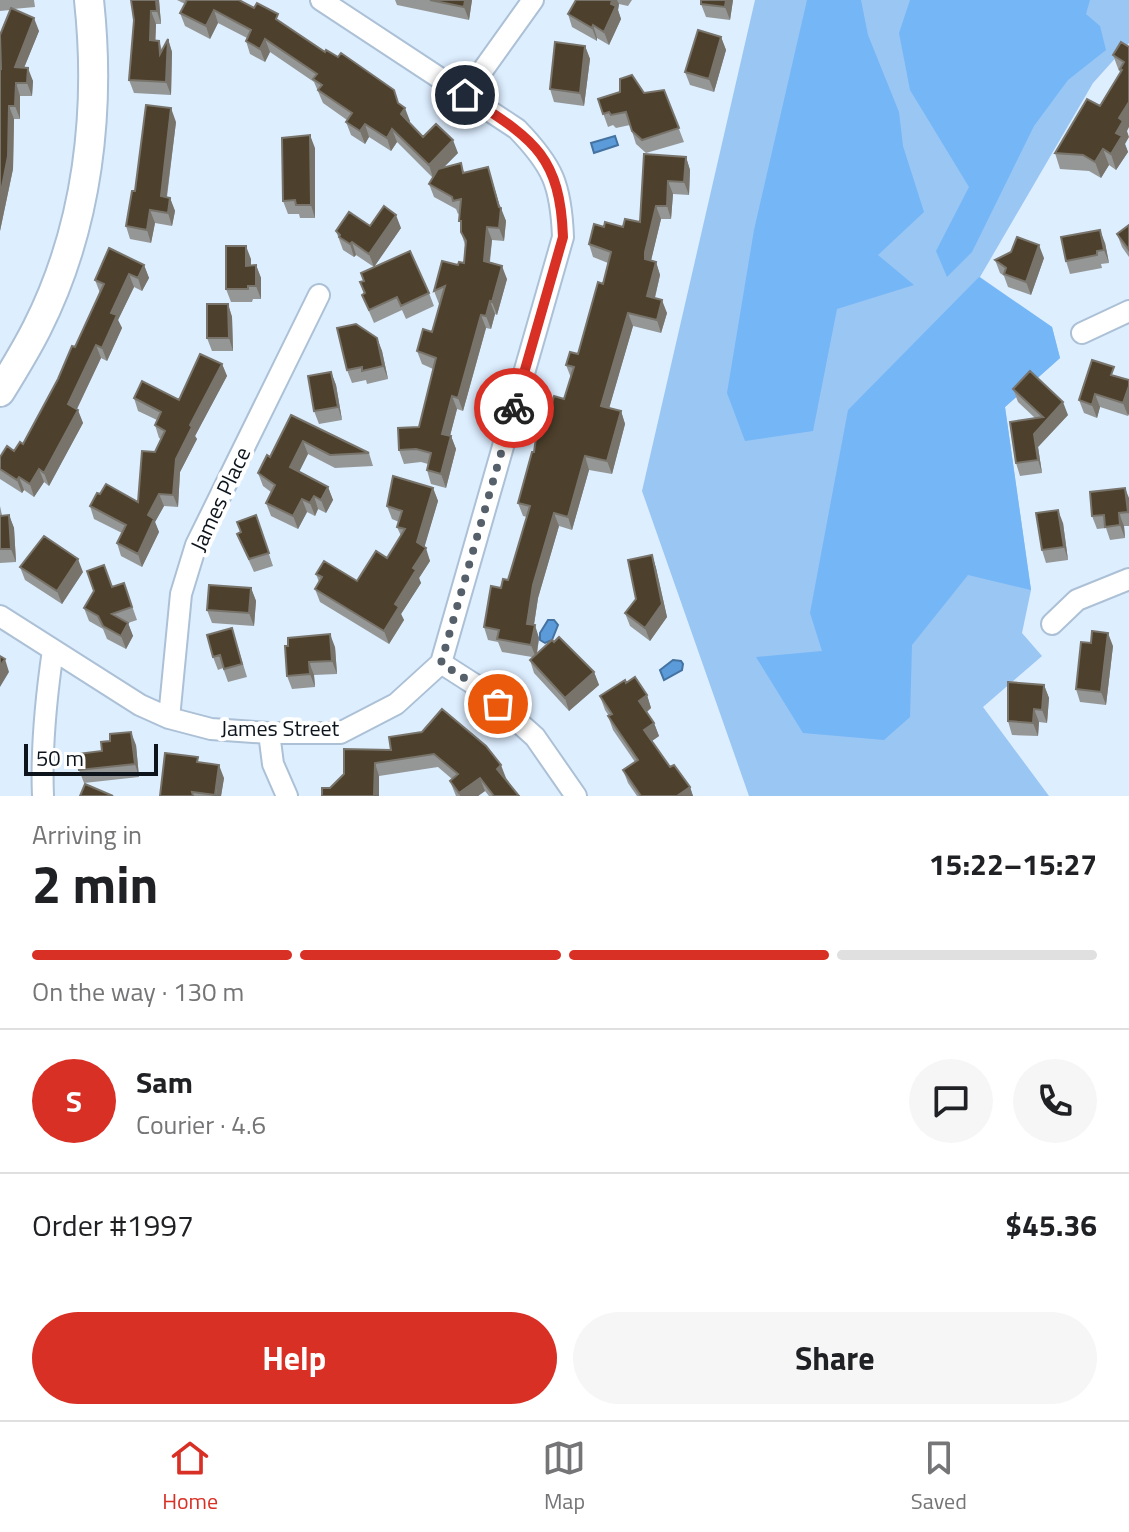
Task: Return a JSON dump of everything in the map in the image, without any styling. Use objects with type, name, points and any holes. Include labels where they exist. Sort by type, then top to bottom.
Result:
[{"type":"main road","points":[[0,392],[47,308],[69,247],[83,191],[93,107],[89,0]]},
{"type":"street","points":[[321,0],[517,129],[539,151],[553,174],[562,207],[563,237],[441,663],[480,688],[535,737],[576,796]]},
{"type":"street","points":[[465,95],[533,0]]},
{"type":"street","name":"James Place","points":[[169,718],[181,594],[196,545],[319,295]]},
{"type":"street","points":[[1082,333],[1129,311]]},
{"type":"street","points":[[1052,624],[1077,600],[1129,579]]},
{"type":"street","name":"James Street","points":[[0,616],[129,699],[169,718],[211,729],[340,733],[396,704],[441,663]]},
{"type":"street","points":[[43,796],[47,689],[53,650]]},
{"type":"street","points":[[269,733],[273,764],[287,796]]},
{"type":"shaded area","points":[[755,0],[1129,0],[1129,43],[1093,83],[980,277],[1052,327],[1060,358],[1005,407],[1031,590],[1022,633],[1042,656],[983,707],[1049,796],[749,796],[642,491]]},
{"type":"shaded area","points":[[807,0],[861,0],[868,35],[899,112],[903,146],[924,212],[878,255],[914,285],[837,309],[813,431],[745,441],[727,393],[754,230]]},
{"type":"shaded area","points":[[910,0],[1090,0],[1086,14],[1100,26],[1106,50],[1068,80],[1034,126],[972,252],[947,277],[936,251],[969,187],[910,90],[899,33]]},
{"type":"shaded area","points":[[615,136],[618,145],[594,153],[591,143]]},
{"type":"shaded area","points":[[979,277],[1052,327],[1060,358],[1005,407],[1031,590],[968,575],[912,645],[910,717],[884,740],[803,733],[756,657],[822,651],[810,613],[848,410]]},
{"type":"shaded area","points":[[548,620],[554,620],[558,625],[552,640],[545,643],[540,640],[540,633]]},
{"type":"shaded area","points":[[673,660],[681,661],[682,670],[664,680],[660,670]]},
{"type":"building","points":[[131,0],[156,0],[157,11],[151,11],[150,40],[159,41],[160,54],[168,39],[166,82],[129,80],[134,20]]},
{"type":"building","points":[[187,0],[239,0],[254,8],[257,3],[278,14],[276,19],[325,52],[338,57],[341,53],[394,90],[398,103],[405,108],[401,114],[423,137],[436,124],[453,140],[429,165],[392,129],[387,138],[365,124],[360,131],[346,122],[352,113],[318,90],[322,85],[313,79],[317,74],[265,39],[260,49],[246,41],[251,30],[214,10],[206,26],[180,13]]},
{"type":"building","points":[[430,0],[465,0],[464,7]]},
{"type":"building","points":[[576,0],[612,0],[611,4],[616,6],[604,32],[568,14]]},
{"type":"building","points":[[701,0],[726,0],[725,7],[701,4]]},
{"type":"building","points":[[11,8],[34,18],[15,67],[28,68],[27,83],[16,83],[15,106],[9,106],[8,156],[0,197],[0,35]]},
{"type":"building","points":[[698,30],[721,37],[709,79],[685,72]]},
{"type":"building","points":[[555,42],[585,46],[580,93],[550,89]]},
{"type":"building","points":[[1121,42],[1129,47],[1129,102],[1119,118],[1123,121],[1116,133],[1122,136],[1111,154],[1103,149],[1095,162],[1083,155],[1055,153],[1087,99],[1100,106],[1122,70],[1124,62],[1113,55]]},
{"type":"building","points":[[632,75],[644,93],[664,90],[679,128],[642,140],[632,131],[626,112],[603,114],[598,99],[620,92],[620,79]]},
{"type":"building","points":[[146,105],[171,108],[161,196],[170,198],[168,213],[150,210],[147,230],[126,226],[132,191],[135,191]]},
{"type":"building","points":[[310,135],[311,205],[296,205],[295,200],[283,201],[282,138]]},
{"type":"building","points":[[644,154],[686,157],[684,182],[668,181],[667,206],[656,206],[645,252],[645,259],[656,262],[647,296],[662,300],[657,320],[628,313],[601,406],[621,411],[607,461],[585,456],[568,517],[554,513],[533,585],[527,624],[535,625],[531,645],[497,639],[499,630],[484,627],[491,586],[501,588],[503,579],[508,580],[530,506],[518,503],[534,452],[538,424],[545,426],[554,396],[564,399],[574,367],[566,365],[570,352],[578,354],[598,282],[603,284],[611,252],[589,244],[594,224],[604,227],[605,222],[623,227],[625,219],[640,222]]},
{"type":"building","points":[[461,163],[463,173],[488,167],[501,208],[499,228],[487,227],[484,261],[502,266],[486,316],[481,315],[458,398],[452,396],[442,434],[451,436],[441,474],[427,470],[431,453],[416,449],[399,450],[398,428],[419,427],[436,358],[417,351],[423,329],[432,332],[445,286],[434,291],[442,261],[458,265],[459,262],[464,263],[466,241],[459,221],[461,199],[453,201],[452,197],[429,184],[438,169]]},
{"type":"building","points":[[384,206],[396,215],[369,254],[339,237],[336,231],[349,212],[370,226]]},
{"type":"building","points":[[1129,225],[1129,250],[1117,234]]},
{"type":"building","points":[[1100,230],[1104,250],[1097,251],[1097,255],[1066,261],[1061,237]]},
{"type":"building","points":[[1017,237],[1039,245],[1026,282],[1004,274],[1006,268],[995,260],[1011,252]]},
{"type":"building","points":[[226,246],[246,246],[246,266],[256,265],[256,286],[226,289]]},
{"type":"building","points":[[109,248],[144,265],[138,278],[129,274],[111,313],[117,315],[102,348],[96,345],[68,404],[78,410],[44,473],[39,469],[30,484],[19,477],[17,480],[0,469],[0,457],[7,446],[14,451],[20,442],[23,444],[72,346],[75,347],[104,284],[95,280]]},
{"type":"building","points":[[410,251],[429,293],[401,306],[397,297],[369,310],[362,295],[365,293],[360,282],[364,281],[361,273]]},
{"type":"building","points":[[207,304],[228,304],[229,338],[207,338]]},
{"type":"building","points":[[356,324],[377,338],[383,366],[362,371],[362,367],[347,370],[337,328]]},
{"type":"building","points":[[200,354],[222,364],[176,459],[173,495],[159,494],[148,515],[154,519],[138,554],[117,543],[126,525],[90,506],[106,484],[138,502],[142,451],[155,452],[165,431],[155,425],[161,412],[134,398],[142,381],[179,400]]},
{"type":"building","points":[[1092,360],[1114,367],[1111,375],[1129,380],[1123,403],[1095,394],[1092,405],[1079,400]]},
{"type":"building","points":[[1030,371],[1063,402],[1034,434],[1038,460],[1016,463],[1010,422],[1043,417],[1013,389]]},
{"type":"building","points":[[331,372],[338,407],[314,411],[308,376]]},
{"type":"building","points":[[291,415],[369,453],[330,455],[303,441],[290,467],[328,487],[321,500],[314,496],[310,503],[302,499],[293,516],[266,503],[275,485],[258,473],[267,455],[270,457]]},
{"type":"building","points":[[393,476],[433,488],[417,542],[426,548],[413,568],[416,570],[395,604],[399,607],[384,631],[315,589],[322,577],[316,574],[324,561],[357,581],[376,551],[387,558],[405,529],[397,527],[402,511],[387,506]]},
{"type":"building","points":[[1125,488],[1128,512],[1119,513],[1120,525],[1105,527],[1104,515],[1092,516],[1090,492]]},
{"type":"building","points":[[1058,510],[1064,547],[1042,550],[1036,513]]},
{"type":"building","points":[[9,515],[11,549],[0,549],[0,516]]},
{"type":"building","points":[[256,515],[269,553],[249,559],[237,534],[241,532],[237,522]]},
{"type":"building","points":[[44,536],[78,559],[57,591],[20,567]]},
{"type":"building","points":[[652,555],[662,604],[645,628],[625,613],[636,599],[628,560]]},
{"type":"building","points":[[104,565],[112,587],[124,583],[132,607],[112,614],[128,623],[121,636],[103,626],[98,616],[84,608],[94,591],[87,571]]},
{"type":"building","points":[[209,585],[251,588],[249,613],[207,610]]},
{"type":"building","points":[[232,628],[242,664],[224,669],[220,655],[213,657],[207,635]]},
{"type":"building","points":[[1092,631],[1108,633],[1101,692],[1076,689],[1081,642],[1091,643]]},
{"type":"building","points":[[330,634],[332,661],[309,662],[310,674],[287,676],[285,646],[288,646],[288,638]]},
{"type":"building","points":[[559,637],[594,672],[565,698],[530,660]]},
{"type":"building","points":[[635,677],[647,695],[639,701],[654,723],[644,730],[670,767],[674,765],[690,787],[677,796],[641,796],[623,770],[638,760],[608,716],[612,714],[600,696]]},
{"type":"building","points":[[1008,682],[1044,685],[1042,710],[1034,709],[1033,723],[1008,721]]},
{"type":"building","points":[[442,709],[486,746],[501,765],[497,769],[519,796],[494,796],[480,778],[459,793],[450,781],[458,774],[434,754],[375,763],[374,796],[322,796],[322,788],[330,788],[344,774],[344,749],[391,750],[389,737],[422,732]]},
{"type":"building","points":[[131,732],[135,764],[79,770],[77,754],[102,751],[101,742],[110,741],[110,734]]},
{"type":"building","points":[[165,753],[198,757],[197,762],[219,765],[215,795],[192,792],[193,796],[160,796]]},
{"type":"building","points":[[85,784],[113,796],[80,796]]},
{"type":"way so far","points":[[498,704],[480,688],[441,663],[514,408]]},
{"type":"route","points":[[465,95],[517,129],[539,151],[553,174],[562,207],[563,237],[514,408]]}]
